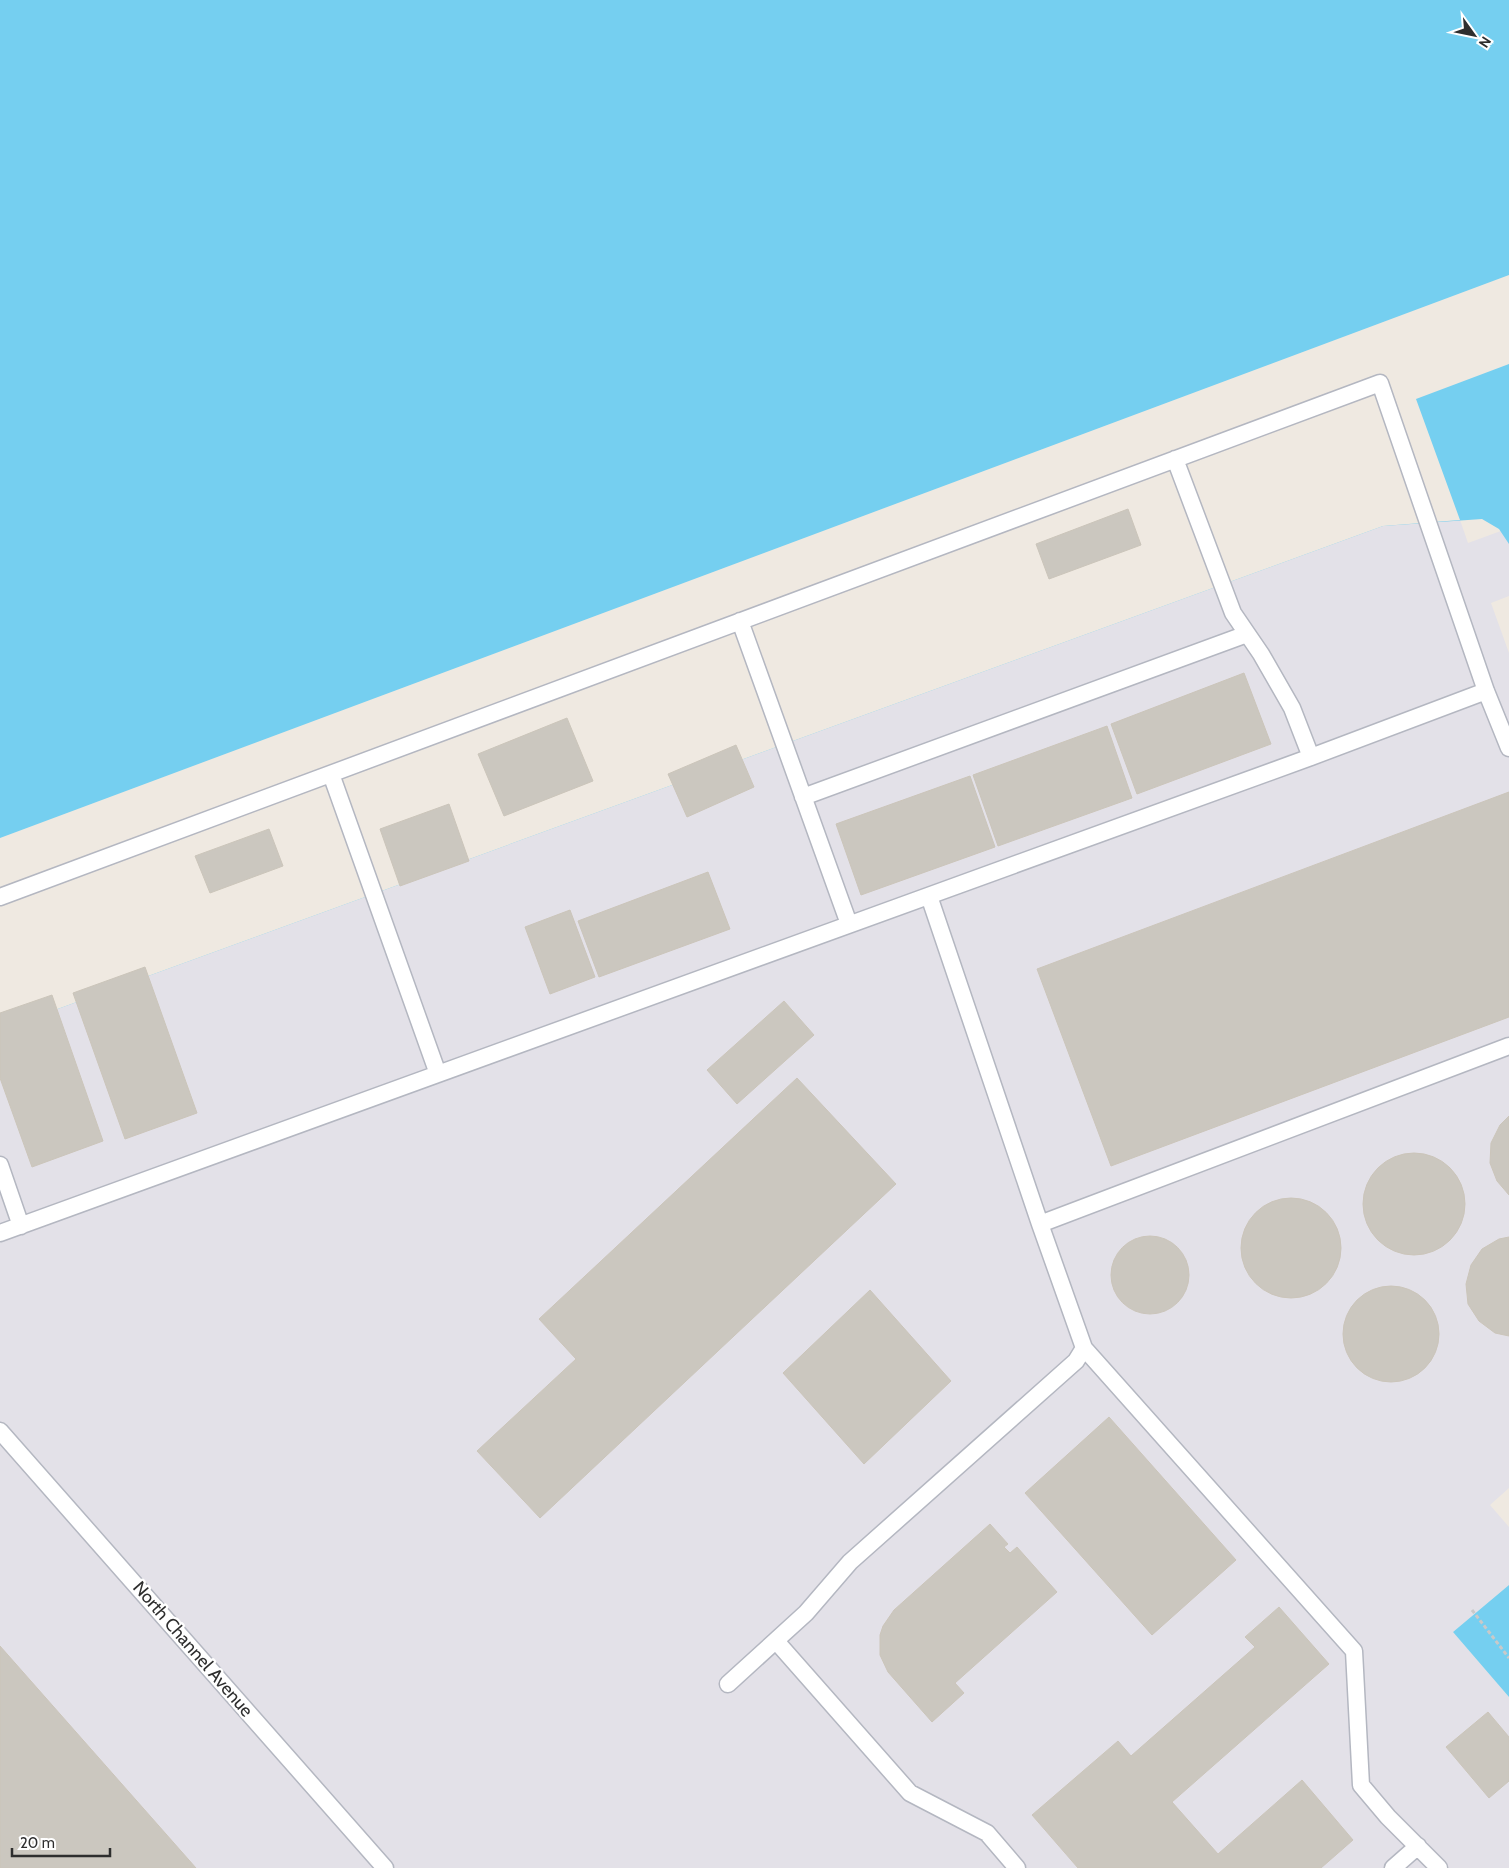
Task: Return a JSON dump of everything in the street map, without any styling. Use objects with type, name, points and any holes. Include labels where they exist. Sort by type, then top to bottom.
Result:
[{"type":"lane","points":[[0,897],[1380,383],[1486,691],[1509,748]]},
{"type":"lane","points":[[1175,459],[1233,613],[1261,654],[1292,708],[1310,757]]},
{"type":"lane","points":[[740,622],[849,924]]},
{"type":"lane","points":[[802,797],[1247,634]]},
{"type":"lane","points":[[0,1233],[929,896],[1486,691]]},
{"type":"lane","points":[[330,774],[438,1074]]},
{"type":"lane","points":[[929,896],[1084,1348],[1354,1651],[1361,1785],[1388,1816],[1439,1868]]},
{"type":"lane","points":[[1040,1224],[1509,1046]]},
{"type":"lane","points":[[0,1165],[21,1226]]},
{"type":"lane","points":[[728,1684],[806,1613],[850,1562],[1076,1361],[1084,1348]]},
{"type":"lane","name":"North Channel Avenue","points":[[0,1430],[385,1868]]},
{"type":"lane","points":[[776,1641],[910,1794],[987,1833],[1017,1868]]},
{"type":"lane","points":[[1393,1868],[1418,1846]]},
{"type":"path","points":[[1472,1610],[1509,1658]]},
{"type":"shaded area","points":[[1509,275],[1460,520],[1468,543],[1509,528],[1509,596],[1491,603],[1509,653],[1509,1488],[1490,1505],[1509,1527],[1509,1585],[1453,1632],[1509,1697],[1509,1868],[0,1868],[0,838]]},
{"type":"water","points":[[0,0],[1509,0],[1509,544],[1499,529],[1482,519],[1383,526],[0,1030]]},
{"type":"water","points":[[1509,1585],[1509,1697],[1453,1632]]},
{"type":"pier","points":[[1509,275],[1509,364],[1416,399],[1460,520],[1383,526],[0,1030],[0,838]]},
{"type":"building","points":[[1128,509],[1141,545],[1049,579],[1036,544]]},
{"type":"building","points":[[1244,673],[1271,744],[1137,794],[1111,724]]},
{"type":"building","points":[[567,718],[593,781],[504,816],[478,754]]},
{"type":"building","points":[[1107,726],[1132,798],[998,846],[973,775]]},
{"type":"building","points":[[736,745],[754,787],[687,817],[668,774]]},
{"type":"building","points":[[970,776],[995,847],[861,895],[836,824]]},
{"type":"building","points":[[1509,792],[1509,1017],[1111,1166],[1037,969]]},
{"type":"building","points":[[449,804],[469,861],[400,886],[380,829]]},
{"type":"building","points":[[269,829],[283,866],[210,893],[195,856]]},
{"type":"building","points":[[708,872],[730,929],[599,977],[578,921]]},
{"type":"building","points":[[570,910],[595,977],[550,994],[525,927]]},
{"type":"building","points":[[145,967],[197,1113],[125,1139],[73,993]]},
{"type":"building","points":[[52,995],[103,1141],[32,1167],[0,1078],[0,1013]]},
{"type":"building","points":[[784,1001],[814,1035],[737,1104],[707,1070]]},
{"type":"building","points":[[797,1078],[896,1184],[540,1518],[477,1451],[576,1359],[539,1319]]},
{"type":"building","points":[[1509,1116],[1509,1195],[1497,1181],[1490,1163],[1491,1143],[1500,1125]]},
{"type":"building","points":[[1414,1153],[1433,1157],[1450,1168],[1461,1185],[1465,1204],[1461,1223],[1450,1240],[1433,1251],[1414,1255],[1395,1251],[1378,1240],[1367,1223],[1363,1204],[1367,1185],[1378,1168],[1395,1157]]},
{"type":"building","points":[[1291,1198],[1301,1199],[1319,1206],[1333,1220],[1340,1238],[1340,1258],[1333,1276],[1319,1290],[1301,1297],[1291,1298],[1281,1297],[1263,1290],[1249,1276],[1242,1258],[1241,1248],[1242,1238],[1249,1220],[1263,1206],[1281,1199]]},
{"type":"building","points":[[1142,1236],[1158,1236],[1172,1242],[1183,1253],[1189,1267],[1189,1283],[1183,1297],[1172,1308],[1158,1314],[1142,1314],[1128,1308],[1117,1297],[1111,1283],[1111,1267],[1117,1253],[1128,1242]]},
{"type":"building","points":[[1509,1237],[1509,1336],[1495,1333],[1479,1321],[1468,1304],[1466,1284],[1471,1265],[1482,1249],[1499,1239]]},
{"type":"building","points":[[1391,1286],[1409,1290],[1425,1300],[1435,1316],[1439,1334],[1435,1352],[1425,1368],[1409,1378],[1391,1382],[1373,1378],[1357,1368],[1347,1352],[1343,1334],[1347,1316],[1357,1300],[1373,1290]]},
{"type":"building","points":[[870,1290],[951,1381],[864,1464],[783,1373]]},
{"type":"building","points":[[1109,1417],[1236,1560],[1152,1635],[1025,1493]]},
{"type":"building","points":[[990,1524],[1008,1544],[1004,1547],[1010,1553],[1017,1547],[1057,1592],[955,1683],[964,1693],[932,1722],[888,1672],[880,1655],[880,1635],[883,1626],[894,1610]]},
{"type":"building","points":[[1279,1607],[1329,1664],[1172,1802],[1218,1854],[1302,1780],[1353,1840],[1321,1868],[1078,1868],[1032,1815],[1118,1741],[1131,1756],[1255,1647],[1245,1637]]},
{"type":"building","points":[[0,1646],[196,1868],[0,1868]]},
{"type":"building","points":[[1488,1712],[1509,1737],[1509,1781],[1489,1798],[1446,1747]]}]
